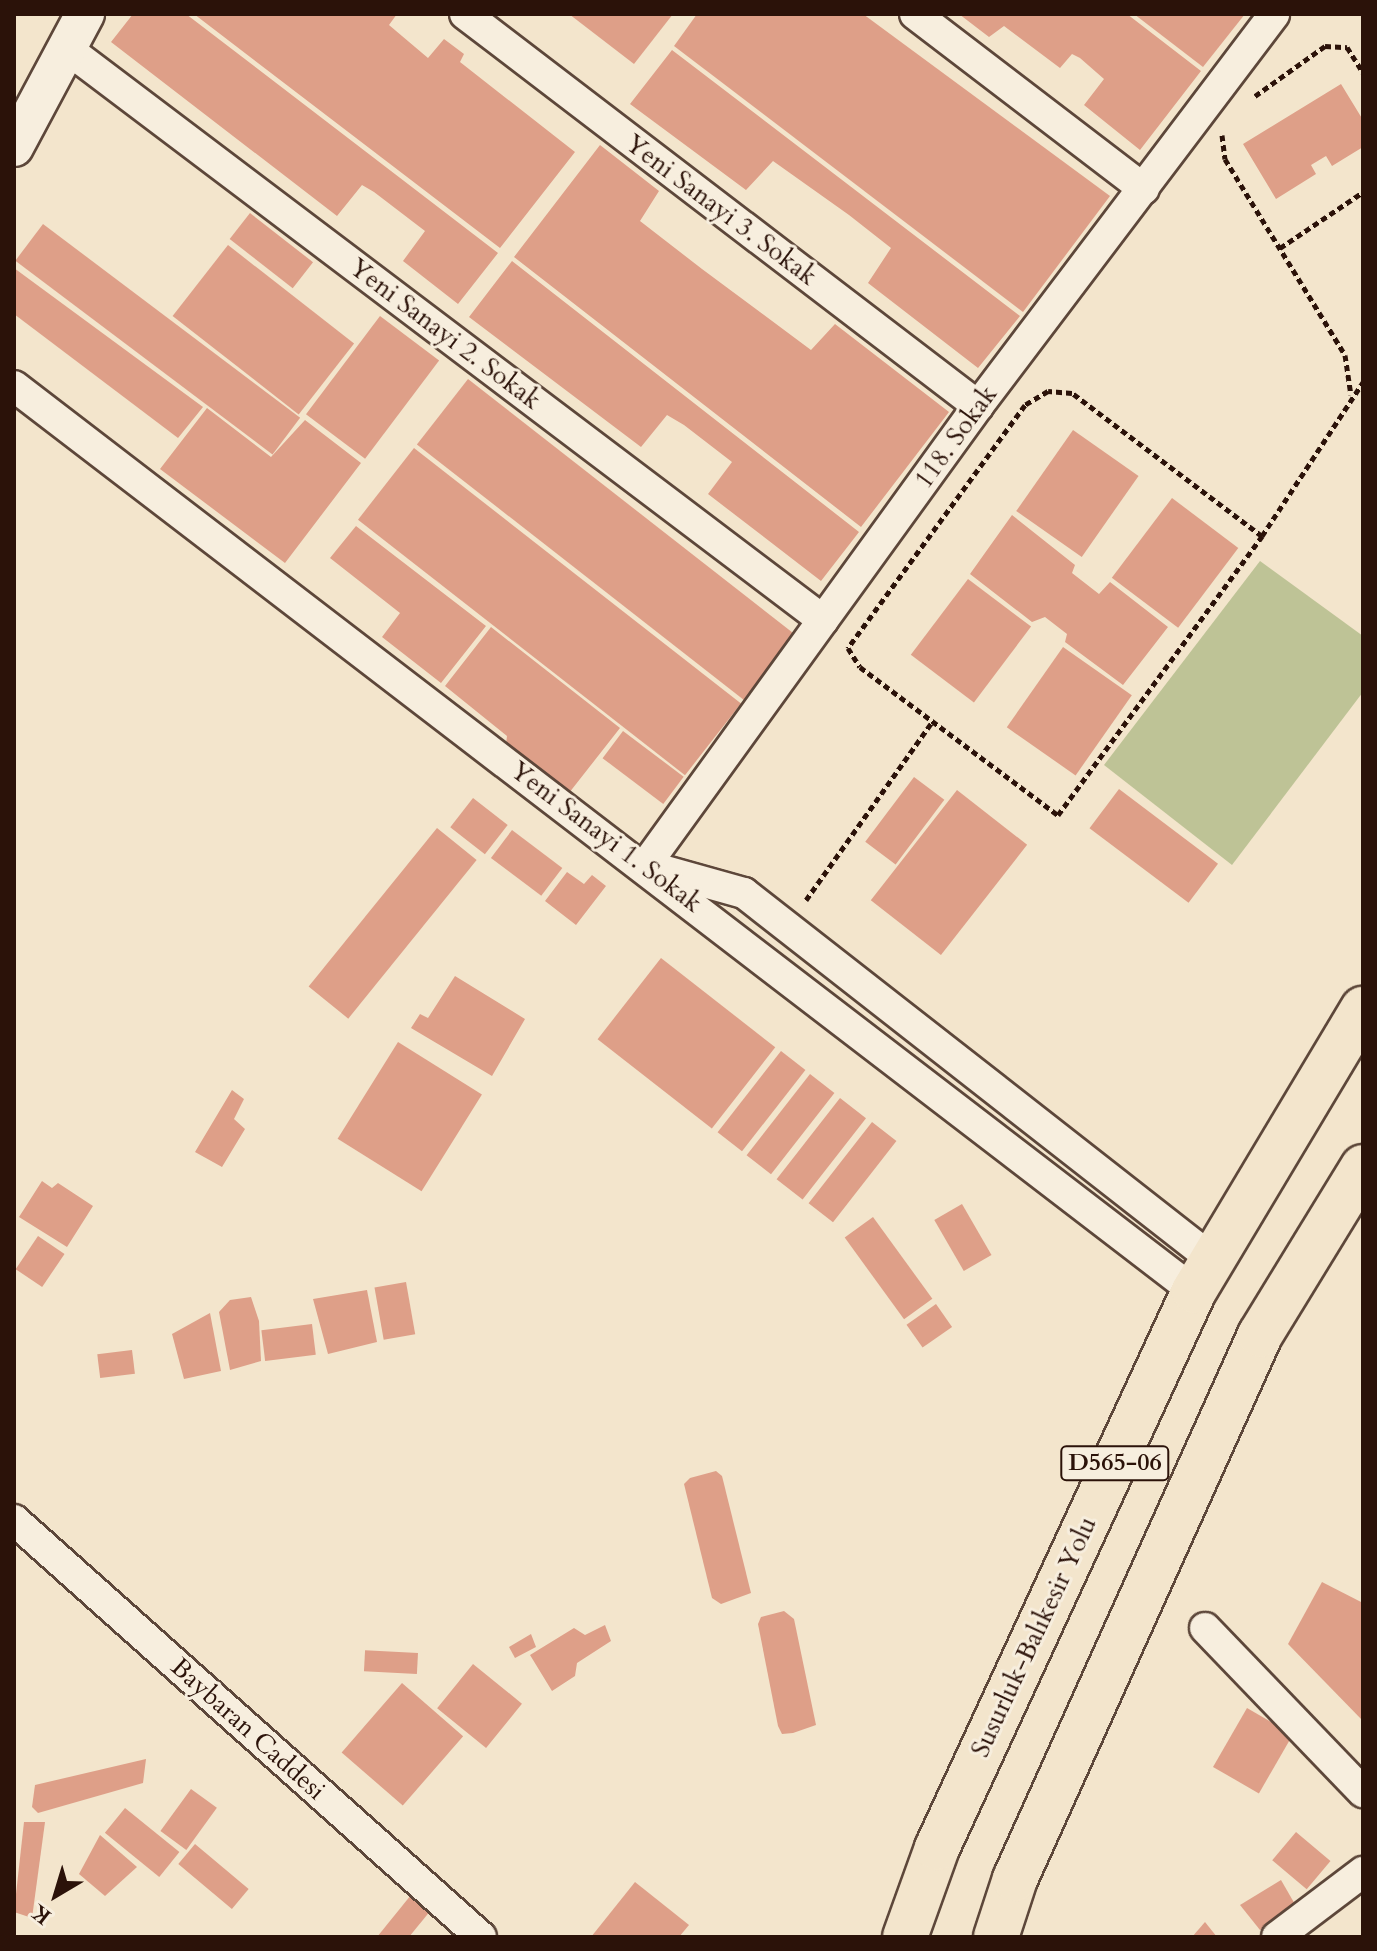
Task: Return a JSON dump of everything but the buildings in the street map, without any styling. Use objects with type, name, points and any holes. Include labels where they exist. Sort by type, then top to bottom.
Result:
[{"type":"highway","name":"Susurluk-Balıkesir Yolu","points":[[905,1937],[937,1848],[1203,1275],[1363,1009]]},
{"type":"highway","name":"D565-06","points":[[996,1937],[1015,1879],[1260,1335],[1363,1167]]},
{"type":"street","points":[[14,147],[85,14]]},
{"type":"street","name":"Yeni Sanayi 3. Sokak","points":[[465,14],[978,406]]},
{"type":"street","points":[[915,14],[1144,189]]},
{"type":"street","name":"118. Sokak","points":[[645,866],[978,406],[1274,14]]},
{"type":"street","name":"Yeni Sanayi 2. Sokak","points":[[66,48],[823,620]]},
{"type":"street","name":"Yeni Sanayi 1. Sokak","points":[[14,386],[645,866],[1203,1275]]},
{"type":"street","points":[[645,866],[744,893],[1203,1275]]},
{"type":"street","name":"Baybaran Caddesi","points":[[14,1520],[481,1937]]},
{"type":"street","points":[[1205,1628],[1363,1792]]},
{"type":"street","points":[[1277,1937],[1360,1871]]},
{"type":"path","points":[[1249,100],[1325,46],[1347,47],[1363,73]]},
{"type":"path","points":[[1222,128],[1225,159],[1345,355],[1351,396]]},
{"type":"path","points":[[1280,248],[1363,192]]},
{"type":"path","points":[[1262,536],[1072,393],[1048,391],[1025,405],[848,648],[860,667],[1058,815],[1262,536],[1363,382]]},
{"type":"path","points":[[787,927],[932,722]]},
{"type":"green space","points":[[1260,561],[1363,636],[1363,692],[1232,865],[1104,765]]}]
